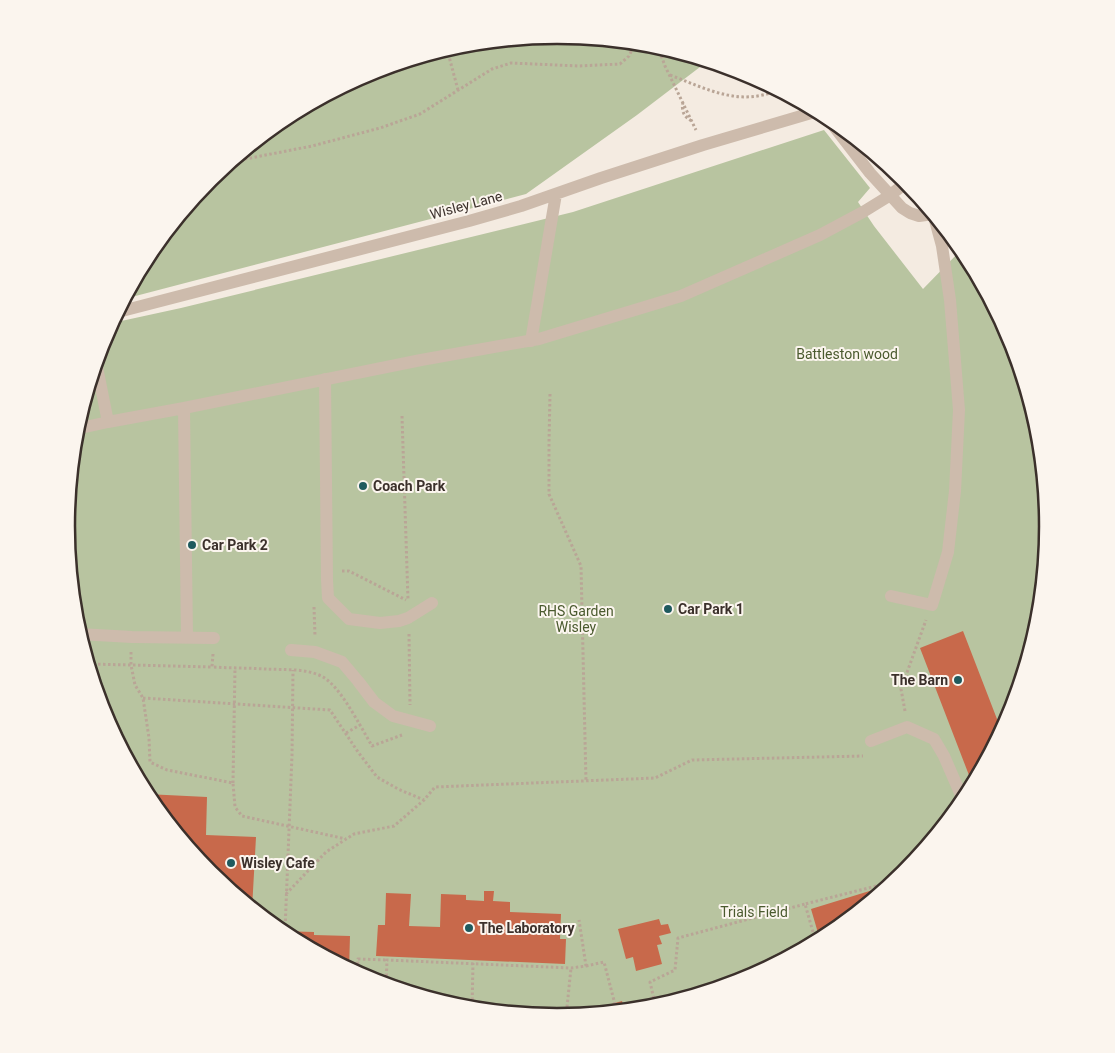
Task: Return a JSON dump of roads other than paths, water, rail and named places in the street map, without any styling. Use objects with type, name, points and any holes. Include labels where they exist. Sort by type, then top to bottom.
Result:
[{"type":"street","name":"Wisley Lane","points":[[127,310],[469,221],[521,206],[703,145],[808,114]]},
{"type":"street","points":[[842,137],[889,196],[910,213],[919,216],[926,215]]},
{"type":"street","points":[[85,427],[420,360],[531,341],[681,296],[820,235],[863,212],[901,187]]},
{"type":"street","points":[[531,341],[556,194]]},
{"type":"street","points":[[892,596],[932,605],[948,552],[955,491],[959,410],[950,300],[942,246],[937,230]]},
{"type":"street","points":[[99,375],[108,422]]},
{"type":"street","points":[[325,379],[328,598],[349,619],[380,623],[400,621],[432,604]]},
{"type":"street","points":[[184,408],[187,637]]},
{"type":"street","points":[[87,634],[214,638]]},
{"type":"street","points":[[291,650],[315,652],[342,662],[374,702],[393,716],[430,726]]},
{"type":"street","points":[[871,741],[907,727],[934,739],[944,756],[960,793]]},
{"type":"place","name":"Coach Park","points":[[363,486]]},
{"type":"place","name":"Car Park 2","points":[[192,545]]},
{"type":"place","name":"Car Park 1","points":[[668,609]]},
{"type":"place","name":"The Barn","points":[[958,680]]},
{"type":"place","name":"Wisley Cafe","points":[[231,863]]},
{"type":"place","name":"The Laboratory","points":[[469,928]]},
{"type":"park label","name":"Battleston wood","points":[[847,354]]},
{"type":"park label","name":"RHS Garden Wisley","points":[[576,620]]},
{"type":"park label","name":"Trials Field","points":[[754,912]]}]
